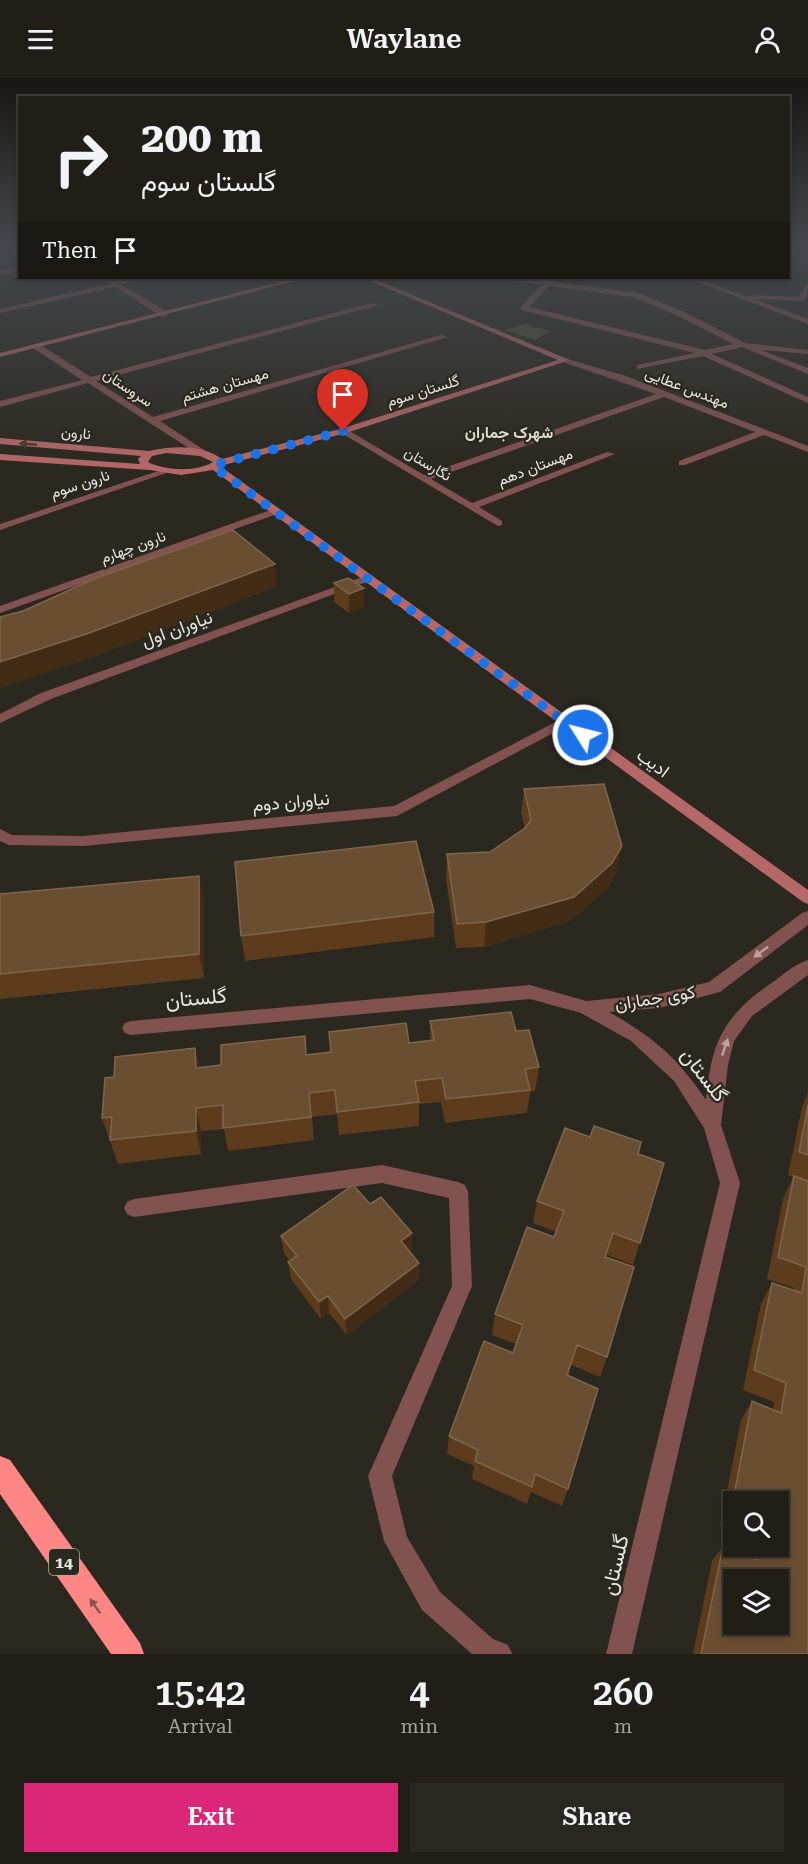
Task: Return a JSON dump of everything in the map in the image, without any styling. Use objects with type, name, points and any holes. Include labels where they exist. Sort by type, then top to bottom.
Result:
[{"type":"highway","name":"14","points":[[0,1470],[129,1654]]},
{"type":"street","points":[[0,355],[134,322]]},
{"type":"street","points":[[0,404],[313,322]]},
{"type":"street","name":"مهندس عطایی","points":[[472,322],[566,360],[620,377],[808,449]]},
{"type":"street","points":[[573,322],[702,352],[808,399]]},
{"type":"street","points":[[696,322],[741,345],[808,371]]},
{"type":"street","name":"مهستان هشتم","points":[[151,421],[444,337]]},
{"type":"street","points":[[640,367],[741,345],[808,352]]},
{"type":"street","name":"سروستان","points":[[36,346],[204,454]]},
{"type":"street","name":"گلستان سوم","points":[[170,470],[196,471],[343,431],[566,360]]},
{"type":"street","points":[[423,479],[664,394]]},
{"type":"street","name":"نگارستان","points":[[343,431],[498,524]]},
{"type":"street","points":[[682,463],[764,432]]},
{"type":"street","name":"نارون","points":[[0,441],[149,454],[166,450],[204,454]]},
{"type":"street","points":[[148,467],[143,459],[149,454]]},
{"type":"street","name":"ادیب","points":[[204,454],[218,460],[216,465],[276,512],[808,898]]},
{"type":"street","name":"مهستان دهم","points":[[471,507],[610,454]]},
{"type":"street","name":"نارون","points":[[2,458],[170,470]]},
{"type":"street","name":"نارون سوم","points":[[0,527],[170,470]]},
{"type":"street","name":"نارون چهارم","points":[[0,610],[276,512]]},
{"type":"street","name":"نیاوران اول","points":[[0,719],[46,696],[368,578]]},
{"type":"street","name":"نیاوران دوم","points":[[0,834],[9,840],[83,841],[397,811],[565,721]]},
{"type":"street","name":"کوی جماران","points":[[586,1008],[659,1001],[714,987],[808,917]]},
{"type":"street","points":[[712,1125],[721,1058],[730,1031],[745,1012],[808,966]]},
{"type":"street","name":"گلستان","points":[[131,1028],[530,992],[586,1008],[637,1036],[680,1076],[712,1125],[730,1183],[619,1654]]},
{"type":"street","points":[[134,1208],[382,1174],[458,1191],[462,1286],[380,1476],[396,1541],[431,1601],[484,1648],[499,1654]]},
{"type":"green space","points":[[525,324],[551,331],[535,340],[504,330]]},
{"type":"building","points":[[233,530],[275,564],[89,633],[0,662],[0,617],[23,611],[96,578]]},
{"type":"building","points":[[348,578],[364,588],[349,594],[334,583]]},
{"type":"building","points":[[604,784],[622,846],[612,863],[574,897],[486,922],[457,924],[447,854],[490,852],[525,828],[531,820],[524,789]]},
{"type":"building","points":[[416,841],[434,912],[241,936],[235,862]]},
{"type":"building","points":[[199,876],[199,954],[0,974],[0,894]]},
{"type":"building","points":[[511,1012],[516,1031],[529,1030],[539,1067],[525,1069],[530,1090],[446,1099],[442,1078],[415,1081],[419,1102],[337,1112],[335,1090],[309,1093],[311,1117],[223,1128],[223,1105],[196,1108],[196,1131],[110,1140],[112,1117],[102,1118],[105,1078],[114,1077],[115,1057],[195,1048],[196,1068],[221,1065],[221,1045],[305,1036],[306,1055],[331,1052],[329,1032],[406,1023],[409,1043],[434,1040],[430,1021]]},
{"type":"building","points":[[808,1105],[808,1155],[799,1152]]},
{"type":"building","points":[[594,1126],[641,1142],[638,1154],[664,1163],[640,1243],[613,1233],[605,1257],[634,1267],[607,1357],[577,1345],[567,1375],[598,1389],[568,1489],[535,1474],[532,1487],[475,1461],[478,1450],[449,1436],[484,1341],[513,1353],[523,1325],[495,1314],[527,1227],[554,1237],[564,1211],[537,1201],[565,1128],[590,1137]]},
{"type":"building","points":[[794,1176],[808,1181],[808,1654],[701,1654],[723,1546],[723,1557],[750,1557],[758,1560],[758,1557],[789,1557],[789,1491],[735,1491],[752,1401],[781,1413],[786,1383],[754,1370],[772,1283],[802,1293],[806,1267],[778,1257]]},
{"type":"building","points":[[353,1185],[370,1204],[381,1197],[412,1233],[401,1241],[419,1263],[345,1319],[328,1296],[319,1302],[288,1262],[297,1256],[281,1236]]},
{"type":"district","name":"شهرک جماران","points":[[509,432]]},
{"type":"route","points":[[343,431],[218,464],[214,467],[583,735]]}]
